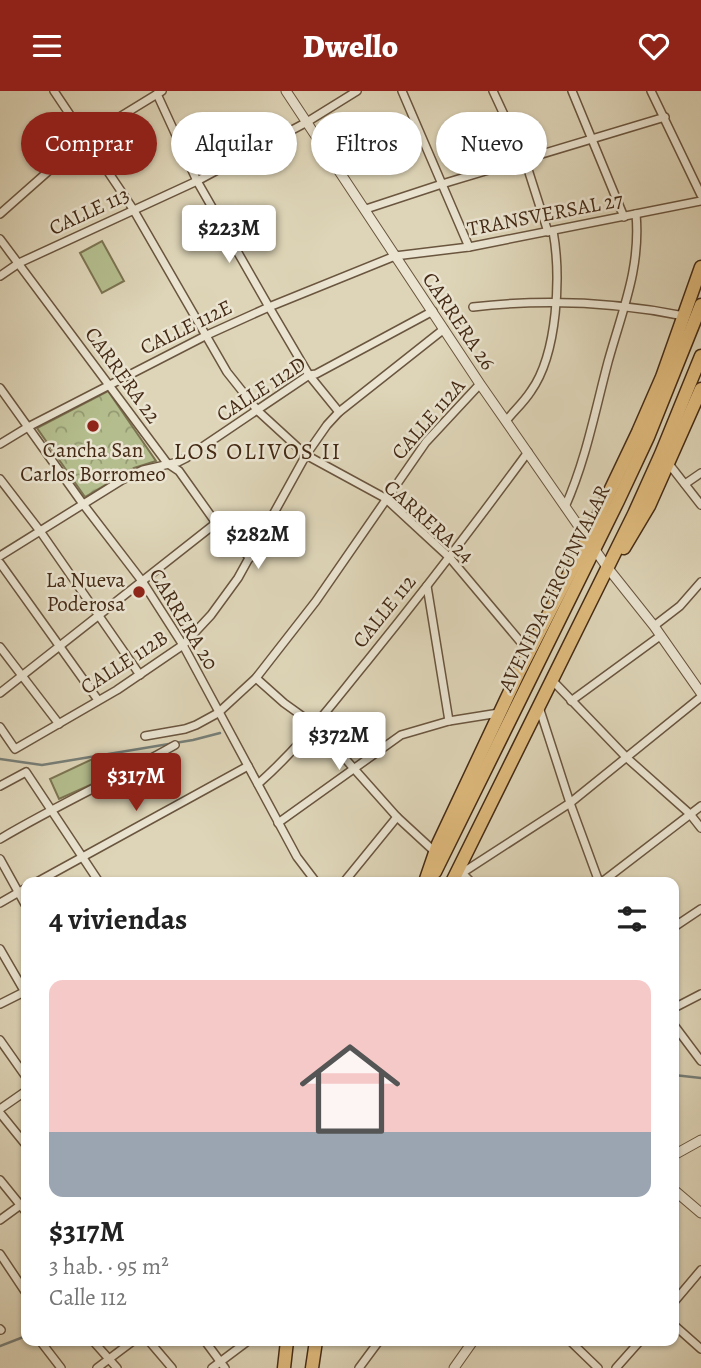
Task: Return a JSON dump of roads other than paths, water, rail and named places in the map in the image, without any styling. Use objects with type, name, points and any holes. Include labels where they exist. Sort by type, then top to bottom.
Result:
[{"type":"highway","points":[[429,877],[435,852],[529,652],[591,542],[685,316],[701,267]]},
{"type":"highway","name":"AVENIDA CIRCUNVALAR","points":[[431,877],[512,719],[591,542],[648,437],[701,305]]},
{"type":"highway","name":"AVENIDA CIRCUNVALAR","points":[[457,875],[657,463],[701,356]]},
{"type":"highway","points":[[607,567],[636,531],[669,464],[701,389]]},
{"type":"highway","points":[[284,1368],[286,1346]]},
{"type":"highway","points":[[312,1368],[315,1346]]},
{"type":"street","name":"CARRERA 24","points":[[54,91],[69,112]]},
{"type":"street","name":"CARRERA 26","points":[[286,91],[565,507],[701,695]]},
{"type":"street","name":"CALLE 113","points":[[0,276],[19,263],[197,181],[307,122],[357,91]]},
{"type":"street","points":[[402,91],[469,247]]},
{"type":"street","points":[[493,91],[503,112]]},
{"type":"street","points":[[572,91],[624,217]]},
{"type":"street","points":[[651,91],[666,117],[701,195]]},
{"type":"street","points":[[128,112],[159,93],[197,181],[309,375],[339,412]]},
{"type":"street","points":[[547,153],[666,117]]},
{"type":"street","points":[[0,213],[44,175]]},
{"type":"street","name":"CARRERA 24","points":[[111,175],[227,372],[258,411],[306,455],[385,498],[450,558],[529,652]]},
{"type":"street","points":[[366,209],[473,175]]},
{"type":"street","points":[[506,421],[533,390],[550,339],[556,302],[559,260],[530,175]]},
{"type":"street","name":"TRANSVERSAL 27","points":[[395,256],[469,247],[701,201]]},
{"type":"street","points":[[565,507],[582,467],[609,358],[626,307],[637,245],[636,214]]},
{"type":"street","name":"CARRERA 22","points":[[0,239],[167,463],[179,471],[216,523],[250,558]]},
{"type":"street","name":"CALLE 112E","points":[[0,444],[206,335],[395,256]]},
{"type":"street","points":[[472,307],[556,302],[649,309],[685,316]]},
{"type":"street","name":"CALLE 112D","points":[[0,556],[143,470],[186,458],[309,375],[433,311]]},
{"type":"street","name":"CALLE 112B","points":[[0,727],[15,749],[140,675],[183,645],[211,615],[250,558],[306,455],[327,425],[339,412],[444,330]]},
{"type":"street","name":"CALLE 112A","points":[[145,736],[185,729],[218,713],[256,678],[316,601],[426,442],[481,384]]},
{"type":"street","name":"CARRERA 20","points":[[0,388],[142,581],[183,645],[278,823],[297,857],[312,877]]},
{"type":"street","name":"CALLE 112","points":[[258,783],[285,760],[316,726],[450,558],[528,452]]},
{"type":"street","points":[[669,464],[701,505]]},
{"type":"street","points":[[685,484],[701,473]]},
{"type":"street","points":[[0,479],[40,531],[140,675]]},
{"type":"street","points":[[0,693],[216,523]]},
{"type":"street","points":[[0,563],[98,700]]},
{"type":"street","points":[[654,627],[701,582]]},
{"type":"street","points":[[427,586],[449,722]]},
{"type":"street","points":[[571,701],[660,636]]},
{"type":"street","points":[[0,647],[59,724]]},
{"type":"street","points":[[256,678],[316,726],[397,817],[435,852]]},
{"type":"street","points":[[551,679],[627,758],[690,814],[701,828]]},
{"type":"street","points":[[457,875],[570,803],[701,695]]},
{"type":"street","points":[[539,706],[570,803],[598,877]]},
{"type":"street","points":[[278,823],[401,735],[449,722],[500,713]]},
{"type":"street","points":[[0,839],[51,809],[117,778],[175,745]]},
{"type":"street","points":[[46,877],[248,766]]},
{"type":"street","points":[[0,786],[26,772],[95,877]]},
{"type":"street","points":[[607,877],[701,806]]},
{"type":"street","points":[[348,877],[397,817]]},
{"type":"street","points":[[0,859],[21,897]]},
{"type":"street","points":[[0,903],[21,890]]},
{"type":"street","points":[[679,924],[701,909]]},
{"type":"street","points":[[0,949],[21,984]]},
{"type":"street","points":[[0,1004],[21,994]]},
{"type":"street","points":[[679,1005],[701,994]]},
{"type":"street","points":[[679,1032],[701,1061]]},
{"type":"street","points":[[0,1040],[21,1070]]},
{"type":"street","points":[[21,1095],[0,1111],[21,1138]]},
{"type":"street","points":[[679,1152],[701,1140]]},
{"type":"street","points":[[0,1179],[21,1203]]},
{"type":"street","points":[[679,1194],[701,1213]]},
{"type":"street","points":[[0,1220],[21,1208]]},
{"type":"street","points":[[0,1254],[21,1283]]},
{"type":"street","points":[[679,1296],[701,1270]]},
{"type":"street","points":[[679,1329],[701,1349]]},
{"type":"street","points":[[44,1346],[61,1368]]},
{"type":"street","points":[[97,1346],[117,1368]]},
{"type":"street","points":[[97,1368],[126,1346]]},
{"type":"street","points":[[153,1346],[172,1368]]},
{"type":"street","points":[[209,1346],[222,1365]]},
{"type":"street","points":[[212,1368],[222,1365],[243,1346]]},
{"type":"street","points":[[359,1368],[375,1346]]},
{"type":"street","points":[[454,1368],[469,1346]]},
{"type":"street","points":[[575,1346],[598,1368]]},
{"type":"street","points":[[616,1368],[636,1346]]},
{"type":"waterway","points":[[0,759],[42,765],[193,740],[220,733]]},
{"type":"waterway","points":[[679,1076],[701,1078]]},
{"type":"waterway","points":[[0,1346],[21,1338]]},
{"type":"place","name":"Cancha San Carlos Borromeo","points":[[93,426]]},
{"type":"place","name":"La Nueva Poderosa","points":[[139,592]]},
{"type":"district","name":"LOS OLIVOS II","points":[[258,451]]}]
